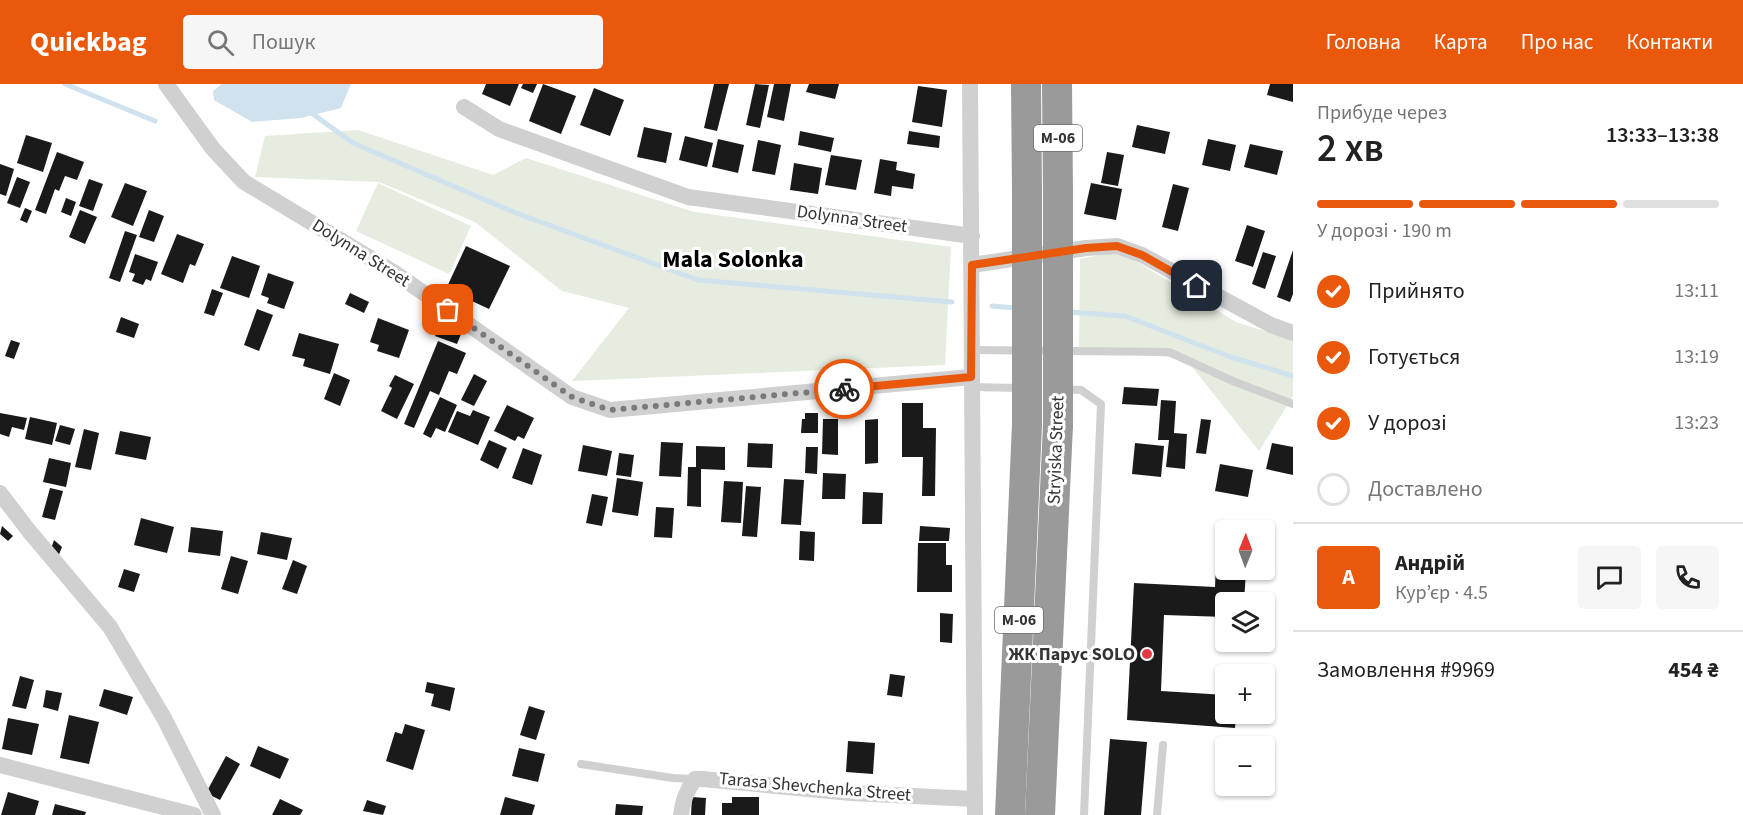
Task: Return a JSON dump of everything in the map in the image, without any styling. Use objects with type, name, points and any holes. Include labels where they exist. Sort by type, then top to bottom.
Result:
[{"type":"highway","name":"Stryiska Street","points":[[1010,815],[1027,424],[1026,84]]},
{"type":"highway","name":"Stryiska Street","points":[[1040,815],[1058,424],[1057,84]]},
{"type":"street","name":"Dolynna Street","points":[[166,84],[213,149],[244,182],[395,273],[572,397],[610,410],[971,382]]},
{"type":"street","points":[[970,84],[975,807]]},
{"type":"street","name":"Dolynna Street","points":[[464,107],[499,129],[688,197],[972,236]]},
{"type":"street","points":[[972,265],[1086,248],[1117,246],[1142,255],[1271,325],[1293,333]]},
{"type":"street","points":[[0,493],[110,627],[164,718],[213,815]]},
{"type":"street","points":[[0,765],[194,815]]},
{"type":"street","name":"Tarasa Shevchenka Street","points":[[681,815],[684,796],[695,779],[712,778],[975,807]]},
{"type":"lane","points":[[972,350],[1169,352],[1235,382],[1293,404]]},
{"type":"lane","points":[[971,382],[1037,388]]},
{"type":"lane","points":[[1048,389],[1081,390],[1101,404],[1084,815]]},
{"type":"lane","points":[[1157,815],[1163,745]]},
{"type":"lane","points":[[581,764],[673,778],[695,779]]},
{"type":"shaded area","points":[[358,130],[493,175],[526,158],[694,212],[951,247],[945,365],[572,381],[629,308],[562,291],[475,222],[379,182],[255,177],[265,136]]},
{"type":"shaded area","points":[[378,183],[471,226],[449,274],[356,231]]},
{"type":"shaded area","points":[[1119,251],[1236,322],[1293,340],[1293,396],[1259,451],[1185,358],[1079,351],[1080,259]]},
{"type":"water","points":[[222,84],[351,84],[341,108],[301,118],[252,122],[214,100],[213,91]]},
{"type":"building","points":[[486,84],[519,84],[510,106],[482,94]]},
{"type":"building","points":[[523,84],[537,84],[533,93],[521,88]]},
{"type":"building","points":[[543,84],[576,96],[561,134],[529,121]]},
{"type":"building","points":[[714,84],[729,84],[717,131],[704,128]]},
{"type":"building","points":[[755,84],[769,85],[760,128],[746,125]]},
{"type":"building","points":[[774,84],[791,84],[784,121],[767,117]]},
{"type":"building","points":[[809,84],[839,84],[835,99],[806,92]]},
{"type":"building","points":[[1270,84],[1293,84],[1293,102],[1267,95]]},
{"type":"building","points":[[918,86],[947,90],[942,127],[912,122]]},
{"type":"building","points":[[594,88],[624,100],[610,136],[580,125]]},
{"type":"building","points":[[1137,125],[1170,132],[1165,154],[1132,147]]},
{"type":"building","points":[[644,127],[672,133],[666,163],[637,157]]},
{"type":"building","points":[[800,131],[834,138],[831,152],[798,145]]},
{"type":"building","points":[[909,131],[940,136],[939,148],[907,144]]},
{"type":"building","points":[[26,135],[52,143],[43,172],[17,163]]},
{"type":"building","points":[[685,136],[713,143],[707,167],[679,160]]},
{"type":"building","points":[[718,139],[744,145],[738,173],[712,167]]},
{"type":"building","points":[[1208,139],[1236,145],[1230,171],[1202,165]]},
{"type":"building","points":[[758,140],[781,145],[775,175],[752,171]]},
{"type":"building","points":[[1250,144],[1283,151],[1277,175],[1244,167]]},
{"type":"building","points":[[57,152],[84,162],[77,180],[65,176],[59,191],[55,189],[46,214],[35,210]]},
{"type":"building","points":[[1107,152],[1124,155],[1118,186],[1101,183]]},
{"type":"building","points":[[831,155],[862,160],[856,190],[825,185]]},
{"type":"building","points":[[880,159],[897,162],[896,170],[915,174],[913,189],[892,186],[891,196],[874,193]]},
{"type":"building","points":[[794,163],[822,168],[818,194],[790,190]]},
{"type":"building","points":[[0,164],[14,169],[6,196],[0,194]]},
{"type":"building","points":[[17,177],[30,182],[20,208],[7,203]]},
{"type":"building","points":[[89,179],[103,184],[93,211],[79,206]]},
{"type":"building","points":[[125,183],[147,191],[133,226],[111,217]]},
{"type":"building","points":[[1091,183],[1122,189],[1116,220],[1084,214]]},
{"type":"building","points":[[1173,184],[1189,188],[1178,231],[1162,227]]},
{"type":"building","points":[[66,198],[76,202],[71,216],[61,212]]},
{"type":"building","points":[[25,208],[32,211],[27,223],[20,220]]},
{"type":"building","points":[[80,210],[97,217],[85,244],[69,237]]},
{"type":"building","points":[[149,210],[164,216],[154,242],[139,237]]},
{"type":"building","points":[[1247,225],[1265,231],[1253,267],[1235,261]]},
{"type":"building","points":[[125,231],[137,235],[120,282],[109,278]]},
{"type":"building","points":[[177,234],[204,244],[195,266],[190,264],[183,283],[161,274]]},
{"type":"building","points":[[466,246],[510,266],[489,309],[446,289]]},
{"type":"building","points":[[1293,250],[1293,294],[1290,302],[1277,297]]},
{"type":"building","points":[[1263,252],[1276,256],[1265,289],[1252,284]]},
{"type":"building","points":[[135,254],[158,262],[151,281],[146,279],[143,285],[132,281],[135,274],[129,272]]},
{"type":"building","points":[[232,256],[260,266],[249,298],[220,288]]},
{"type":"building","points":[[268,273],[294,282],[284,309],[267,303],[269,298],[261,295]]},
{"type":"building","points":[[212,289],[223,293],[214,316],[204,313]]},
{"type":"building","points":[[350,293],[369,302],[364,313],[345,304]]},
{"type":"building","points":[[257,309],[273,315],[259,351],[244,345]]},
{"type":"building","points":[[121,317],[139,324],[134,338],[116,332]]},
{"type":"building","points":[[378,318],[409,330],[399,358],[377,351],[379,345],[370,342]]},
{"type":"building","points":[[440,323],[455,328],[461,334],[457,344],[435,336]]},
{"type":"building","points":[[299,333],[339,344],[330,374],[303,366],[305,359],[292,356]]},
{"type":"building","points":[[11,340],[20,343],[14,359],[5,356]]},
{"type":"building","points":[[438,341],[466,353],[457,374],[449,371],[439,395],[430,391],[414,428],[404,424]]},
{"type":"building","points":[[334,373],[350,380],[340,406],[324,399]]},
{"type":"building","points":[[474,374],[487,381],[474,406],[461,400]]},
{"type":"building","points":[[395,375],[414,384],[397,419],[381,411],[392,388],[389,386]]},
{"type":"building","points":[[1124,387],[1159,389],[1157,406],[1122,404]]},
{"type":"building","points":[[440,397],[457,405],[445,432],[436,428],[431,438],[423,434]]},
{"type":"building","points":[[1161,400],[1176,401],[1174,433],[1187,434],[1185,469],[1166,467],[1169,440],[1158,440]]},
{"type":"building","points":[[902,403],[923,403],[923,428],[936,428],[935,496],[922,496],[923,457],[902,457]]},
{"type":"building","points":[[507,405],[534,418],[524,439],[518,436],[515,441],[494,431]]},
{"type":"building","points":[[473,410],[490,417],[478,445],[448,432],[457,411],[470,416]]},
{"type":"building","points":[[0,413],[27,418],[24,430],[12,427],[9,437],[0,434]]},
{"type":"building","points":[[805,413],[818,413],[818,433],[801,433]]},
{"type":"building","points":[[30,417],[57,423],[52,445],[25,439]]},
{"type":"building","points":[[823,419],[838,419],[838,455],[822,454]]},
{"type":"building","points":[[878,419],[878,463],[865,464],[865,420]]},
{"type":"building","points":[[1201,419],[1211,420],[1206,454],[1196,453]]},
{"type":"building","points":[[60,425],[75,429],[70,445],[55,441]]},
{"type":"building","points":[[84,429],[99,433],[91,470],[75,467]]},
{"type":"building","points":[[120,431],[151,437],[146,460],[115,454]]},
{"type":"building","points":[[489,440],[507,448],[498,469],[480,460]]},
{"type":"building","points":[[661,442],[683,443],[681,477],[659,476]]},
{"type":"building","points":[[748,443],[773,444],[772,468],[747,467]]},
{"type":"building","points":[[1135,443],[1164,446],[1161,477],[1132,474]]},
{"type":"building","points":[[1272,443],[1293,447],[1293,475],[1266,469]]},
{"type":"building","points":[[583,445],[612,451],[607,476],[578,471]]},
{"type":"building","points":[[696,446],[725,447],[725,470],[701,469],[701,507],[687,506],[688,467],[696,467]]},
{"type":"building","points":[[806,447],[818,447],[817,474],[805,473]]},
{"type":"building","points":[[523,448],[542,455],[532,485],[512,478]]},
{"type":"building","points":[[619,453],[634,455],[631,477],[616,475]]},
{"type":"building","points":[[49,458],[71,463],[66,487],[43,482]]},
{"type":"building","points":[[1220,464],[1253,470],[1248,497],[1215,491]]},
{"type":"building","points":[[823,473],[846,474],[845,499],[822,499]]},
{"type":"building","points":[[617,478],[643,482],[638,516],[612,512]]},
{"type":"building","points":[[784,479],[804,480],[801,525],[781,524]]},
{"type":"building","points":[[724,481],[743,482],[741,523],[721,522]]},
{"type":"building","points":[[746,486],[761,487],[757,537],[742,536]]},
{"type":"building","points":[[50,488],[63,491],[55,520],[42,517]]},
{"type":"building","points":[[863,492],[883,493],[882,524],[862,524]]},
{"type":"building","points":[[592,494],[608,497],[602,526],[586,523]]},
{"type":"building","points":[[656,507],[674,508],[672,538],[654,537]]},
{"type":"building","points":[[141,518],[174,527],[167,553],[134,545]]},
{"type":"building","points":[[2,526],[13,536],[8,541],[0,534]]},
{"type":"building","points":[[920,526],[950,528],[949,541],[919,541]]},
{"type":"building","points":[[191,527],[223,531],[220,556],[188,552]]},
{"type":"building","points":[[800,531],[815,532],[814,561],[799,560]]},
{"type":"building","points":[[261,532],[292,538],[287,560],[257,554]]},
{"type":"building","points":[[54,540],[62,547],[58,557],[51,549]]},
{"type":"building","points":[[918,543],[946,543],[946,565],[952,565],[952,592],[917,592]]},
{"type":"building","points":[[231,556],[248,561],[238,594],[221,589]]},
{"type":"building","points":[[293,560],[307,566],[297,594],[282,589]]},
{"type":"building","points":[[124,569],[140,574],[134,592],[118,587]]},
{"type":"building","name":"ЖК Парус SOLO","points":[[1215,580],[1245,580],[1245,592],[1215,592],[1215,617],[1164,615],[1161,691],[1215,694],[1215,724],[1235,724],[1235,728],[1127,720],[1134,583],[1215,587]]},
{"type":"building","points":[[940,613],[953,614],[952,643],[940,642]]},
{"type":"building","points":[[890,674],[905,676],[902,697],[887,695]]},
{"type":"building","points":[[20,676],[34,680],[26,709],[12,706]]},
{"type":"building","points":[[427,682],[455,688],[450,711],[431,706],[434,694],[425,692]]},
{"type":"building","points":[[104,689],[133,697],[127,715],[99,706]]},
{"type":"building","points":[[46,690],[62,693],[58,711],[43,707]]},
{"type":"building","points":[[529,706],[545,711],[536,740],[520,735]]},
{"type":"building","points":[[69,715],[99,722],[89,764],[60,758]]},
{"type":"building","points":[[8,718],[39,724],[32,755],[2,749]]},
{"type":"building","points":[[405,724],[425,730],[413,770],[386,761],[395,732],[402,734]]},
{"type":"building","points":[[1110,739],[1147,742],[1141,815],[1104,815]]},
{"type":"building","points":[[848,741],[875,743],[873,774],[846,772]]},
{"type":"building","points":[[258,746],[289,759],[280,779],[250,766]]},
{"type":"building","points":[[519,748],[545,754],[538,782],[512,776]]},
{"type":"building","points":[[226,756],[240,764],[220,800],[206,793]]},
{"type":"building","points":[[8,792],[39,801],[35,815],[1,815]]},
{"type":"building","points":[[505,797],[535,805],[532,815],[500,815]]},
{"type":"building","points":[[692,797],[706,798],[705,815],[691,815]]},
{"type":"building","points":[[732,797],[759,797],[759,815],[722,815],[722,803],[732,803]]},
{"type":"building","points":[[280,799],[303,810],[300,815],[272,815]]},
{"type":"building","points":[[367,800],[386,806],[383,815],[363,811]]},
{"type":"building","points":[[55,804],[86,812],[85,815],[52,815]]},
{"type":"building","points":[[616,804],[643,806],[642,815],[615,815]]},
{"type":"waterway","points":[[65,84],[155,121]]},
{"type":"waterway","points":[[310,112],[353,143],[516,213],[698,280],[952,302]]},
{"type":"waterway","points":[[992,306],[1017,308]]},
{"type":"waterway","points":[[1068,312],[1125,316],[1228,356],[1293,376]]},
{"type":"way so far","points":[[448,310],[572,397],[610,410],[844,389]]},
{"type":"place","name":"ЖК Парус SOLO","points":[[1147,654]]},
{"type":"district","name":"Mala Solonka","points":[[733,259]]},
{"type":"route","points":[[844,389],[971,377],[972,265],[1086,248],[1117,246],[1142,255],[1197,286]]}]
